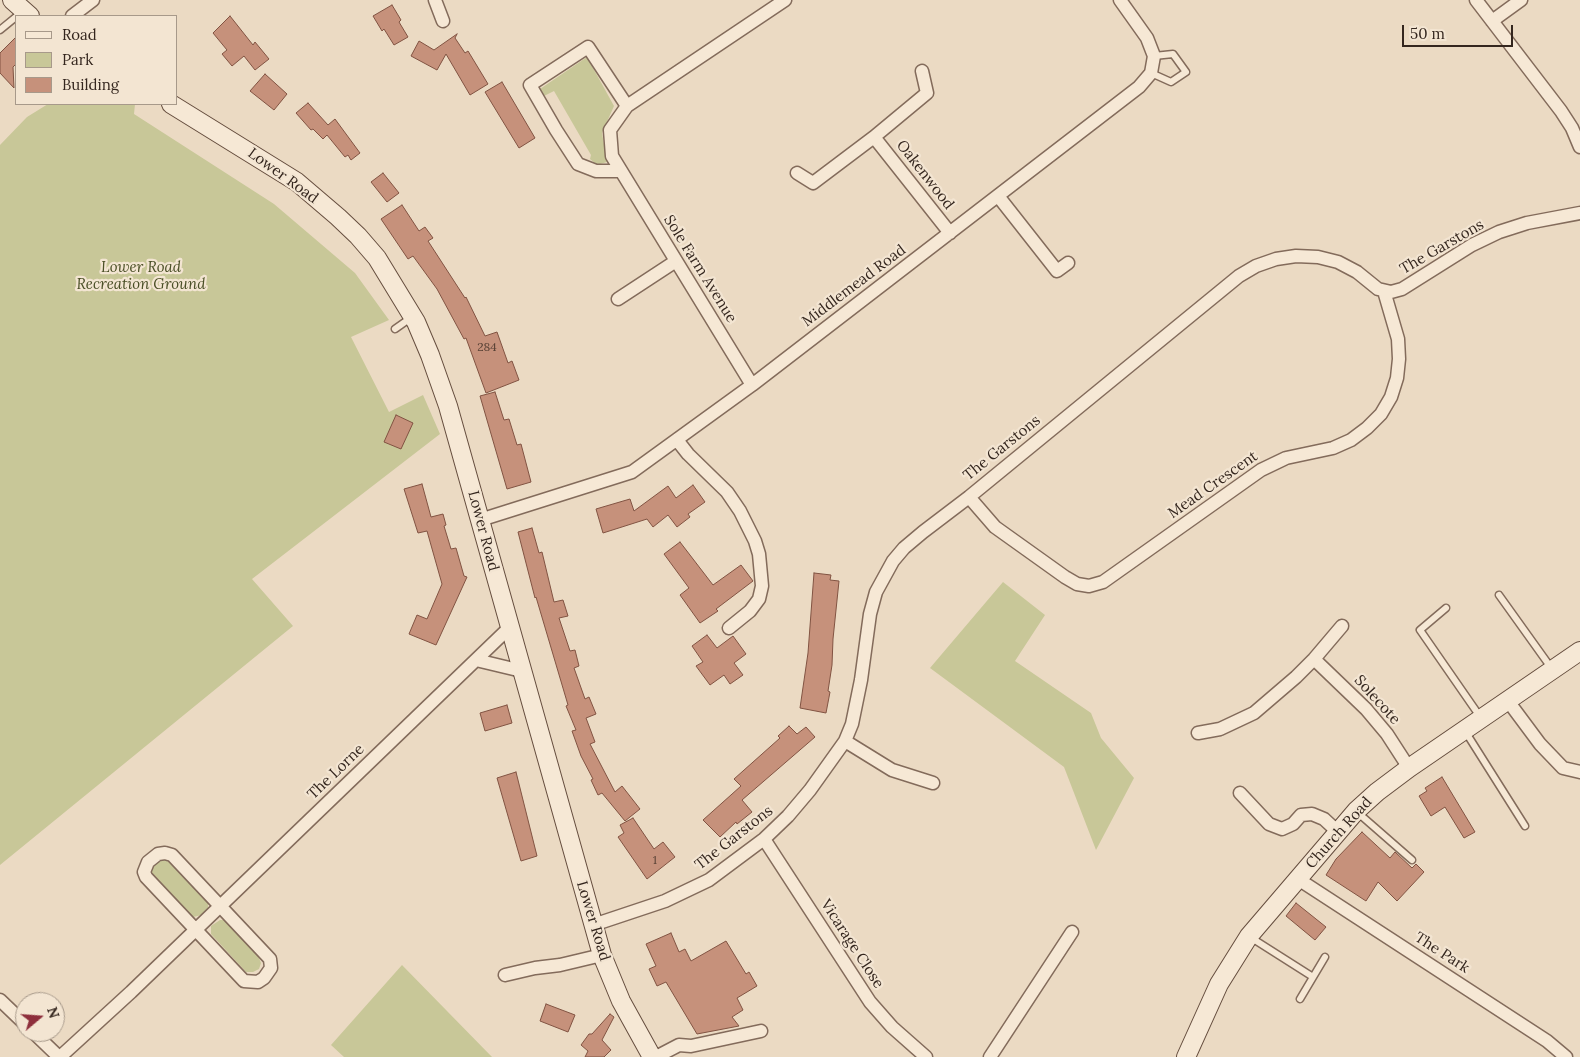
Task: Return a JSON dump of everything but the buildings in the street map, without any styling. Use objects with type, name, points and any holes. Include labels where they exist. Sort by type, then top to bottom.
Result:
[{"type":"street","points":[[73,15],[93,0]]},
{"type":"street","points":[[435,0],[443,21]]},
{"type":"street","points":[[1120,0],[1147,38],[1154,56],[1151,73]]},
{"type":"street","points":[[1476,0],[1561,111],[1572,128],[1580,147]]},
{"type":"street","points":[[1492,21],[1521,0]]},
{"type":"street","name":"Sole Farm Avenue","points":[[752,385],[612,156],[610,130],[627,106],[782,1]]},
{"type":"street","points":[[621,170],[596,171],[578,164],[530,85],[588,47],[627,106]]},
{"type":"street","name":"Oakenwood","points":[[796,173],[814,182],[874,137],[927,93],[922,71]]},
{"type":"street","name":"Middlemead Road","points":[[480,520],[632,472],[752,385],[950,233],[1139,87],[1151,73]]},
{"type":"street","name":"Lower Road","points":[[172,105],[297,182],[338,217],[377,258],[413,317],[430,355],[448,406],[602,955],[621,1001],[652,1057]]},
{"type":"street","name":"Oakenwood","points":[[874,137],[950,233]]},
{"type":"street","points":[[998,196],[1057,271],[1068,263]]},
{"type":"street","name":"The Garstons","points":[[593,925],[687,892],[709,880],[764,839],[805,797],[845,741],[852,724],[861,680],[870,614],[884,576],[893,561],[904,548],[1239,276],[1256,266],[1276,259],[1296,256],[1318,257],[1338,262],[1357,272],[1373,286],[1391,292],[1402,289],[1472,245],[1499,232],[1527,223],[1580,213]]},
{"type":"street","points":[[618,299],[676,261]]},
{"type":"street","name":"Mead Crescent","points":[[969,496],[995,527],[1065,578],[1077,584],[1089,586],[1103,582],[1261,470],[1286,458],[1333,448],[1351,440],[1381,414],[1391,397],[1397,378],[1399,359],[1398,339],[1384,291]]},
{"type":"street","points":[[678,440],[688,454],[727,492],[740,510],[755,540],[759,554],[762,586],[759,599],[750,611],[729,628]]},
{"type":"street","points":[[1198,734],[1220,729],[1254,713],[1296,677],[1342,626]]},
{"type":"street","name":"The Lorne","points":[[60,1057],[196,930],[509,628]]},
{"type":"street","name":"Church Road","points":[[1186,1057],[1220,984],[1249,936],[1356,811],[1377,792],[1409,768],[1580,651]]},
{"type":"street","name":"Solecote","points":[[1314,659],[1366,709],[1387,734],[1409,768]]},
{"type":"street","points":[[476,660],[522,672]]},
{"type":"street","points":[[1508,700],[1540,744],[1563,768],[1580,772]]},
{"type":"street","points":[[845,741],[892,770],[933,783]]},
{"type":"street","points":[[1240,793],[1269,824],[1282,829],[1293,824],[1302,814],[1312,814],[1324,819],[1338,832]]},
{"type":"street","name":"Vicarage Close","points":[[764,839],[870,1002],[892,1028],[926,1057]]},
{"type":"street","points":[[158,854],[172,855],[270,959],[270,968],[264,978],[258,982],[244,981],[196,930],[146,877],[145,868],[152,858],[158,854]]},
{"type":"street","name":"The Park","points":[[1298,879],[1547,1040],[1566,1057]]},
{"type":"street","points":[[990,1057],[1072,932]]},
{"type":"street","points":[[505,974],[535,968],[560,966],[602,955]]},
{"type":"street","points":[[0,1000],[15,1014]]},
{"type":"street","points":[[656,1057],[679,1045],[691,1046],[761,1031]]},
{"type":"street","points":[[44,1042],[60,1057]]},
{"type":"lane","points":[[0,30],[21,9]]},
{"type":"lane","points":[[1151,73],[1171,82],[1186,72],[1173,54],[1154,56]]},
{"type":"lane","points":[[395,329],[413,317]]},
{"type":"lane","points":[[1499,595],[1553,670]]},
{"type":"lane","points":[[1446,608],[1420,630],[1481,719]]},
{"type":"lane","points":[[1464,730],[1525,826]]},
{"type":"lane","points":[[1356,811],[1412,860]]},
{"type":"lane","points":[[1249,936],[1313,977]]},
{"type":"lane","points":[[1300,999],[1325,957]]},
{"type":"green space","points":[[587,57],[614,106],[602,133],[607,162],[597,165],[590,159],[591,155],[554,91],[544,96],[540,89]]},
{"type":"green space","name":"Lower Road Recreation Ground","points":[[46,105],[135,105],[134,114],[274,204],[355,273],[389,320],[351,337],[389,412],[423,395],[440,434],[252,579],[293,626],[0,865],[0,145],[27,117]]},
{"type":"green space","points":[[1003,582],[1045,615],[1015,661],[1091,713],[1101,738],[1134,778],[1096,850],[1064,767],[930,668]]},
{"type":"green space","points":[[162,859],[169,862],[208,902],[208,909],[202,915],[193,917],[152,873],[154,862]]},
{"type":"green space","points":[[220,920],[226,920],[257,953],[261,963],[259,969],[253,972],[246,972],[211,934],[211,926]]},
{"type":"green space","points":[[402,965],[492,1057],[344,1057],[331,1045]]}]
